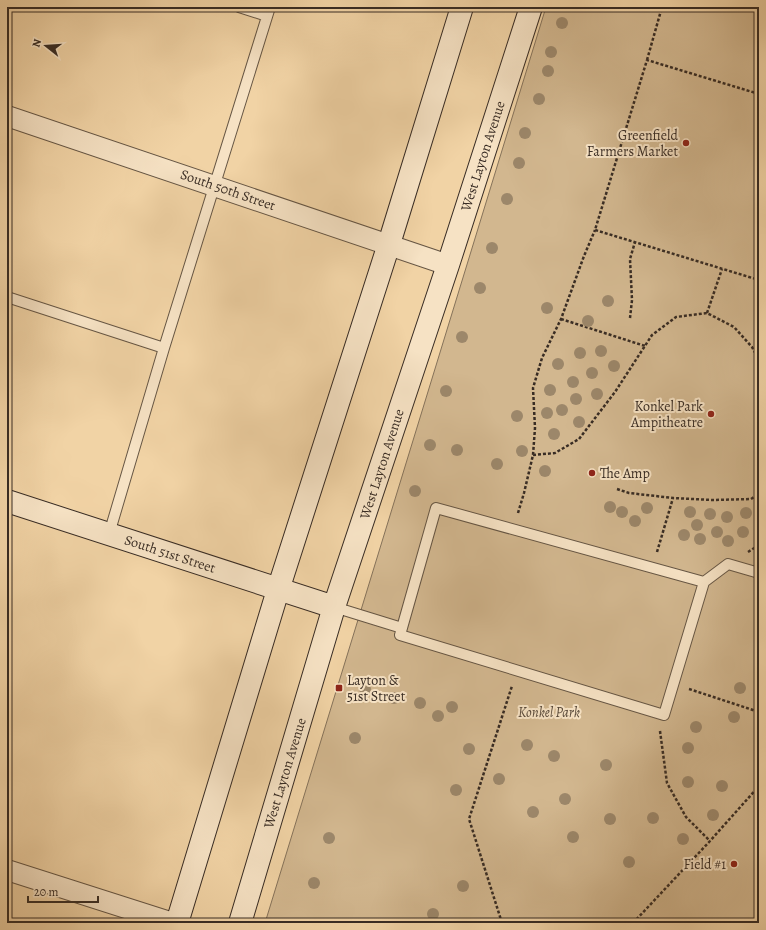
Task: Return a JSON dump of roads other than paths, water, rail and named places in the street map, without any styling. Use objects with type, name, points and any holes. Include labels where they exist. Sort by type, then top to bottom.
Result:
[{"type":"main road","points":[[177,923],[278,590],[389,244],[462,7]]},
{"type":"main road","name":"West Layton Avenue","points":[[240,923],[334,607],[448,264],[531,7]]},
{"type":"main road","name":"South 51st Street","points":[[7,501],[334,607]]},
{"type":"street","name":"South 50th Street","points":[[7,116],[448,264]]},
{"type":"street","points":[[7,870],[173,923]]},
{"type":"lane","points":[[109,534],[164,348],[268,12],[239,7]]},
{"type":"lane","points":[[7,297],[164,348]]},
{"type":"lane","points":[[704,582],[436,508],[400,635],[664,715],[704,582],[728,564],[759,573]]},
{"type":"lane","points":[[334,607],[402,628]]},
{"type":"place","name":"Greenfield Farmers Market","points":[[686,143]]},
{"type":"place","name":"Konkel Park Ampitheatre","points":[[711,414]]},
{"type":"place","name":"The Amp","points":[[592,473]]},
{"type":"place","name":"Layton & 51st Street","points":[[339,688]]},
{"type":"place","name":"Field #1","points":[[734,864]]},
{"type":"park label","name":"Konkel Park","points":[[549,712]]}]
